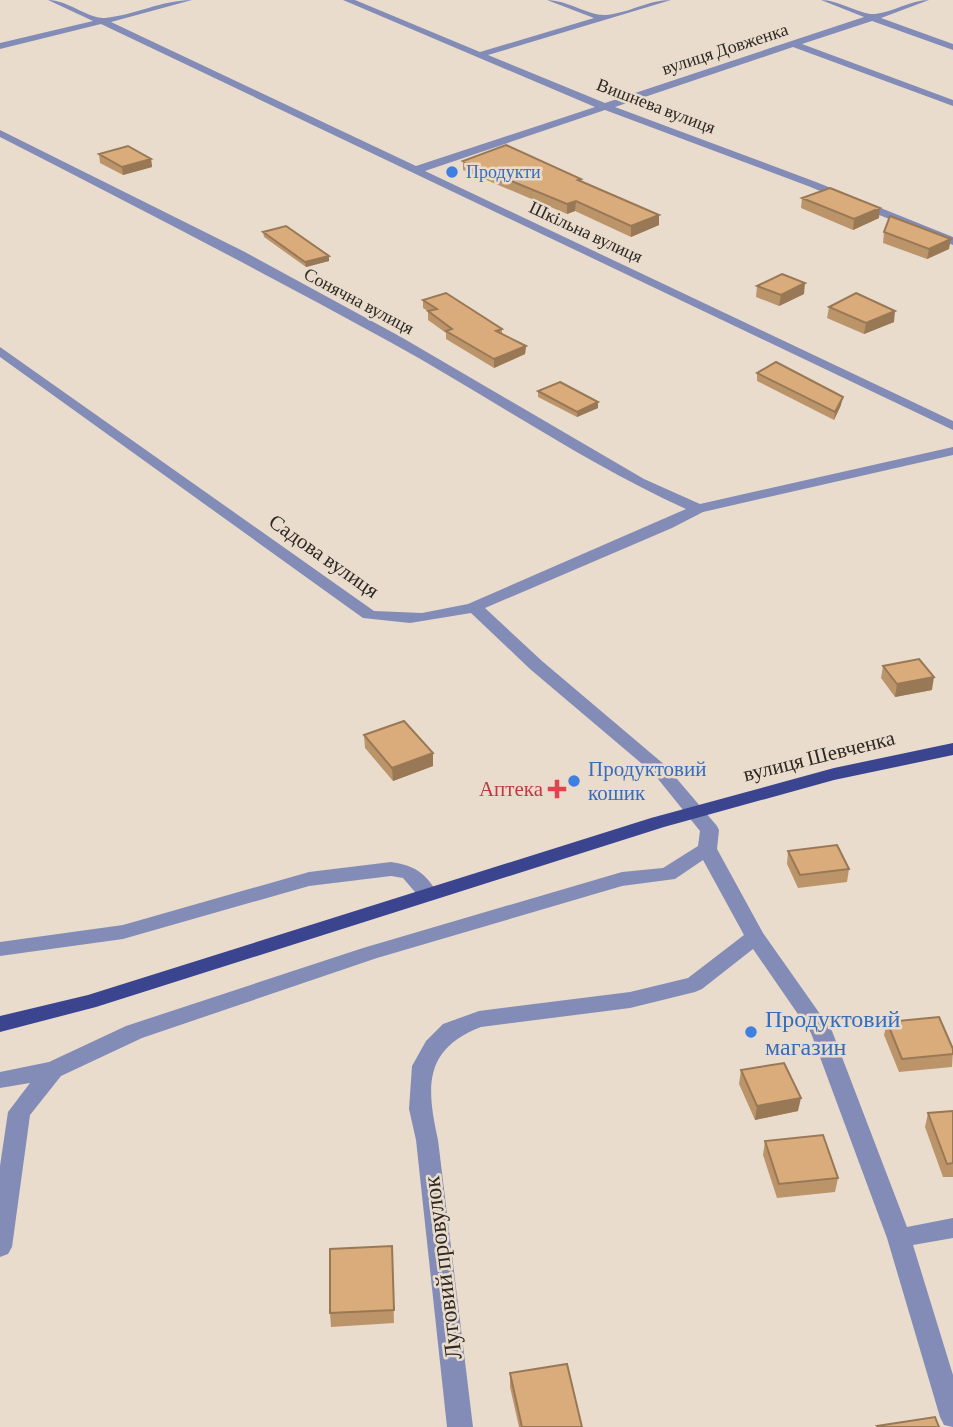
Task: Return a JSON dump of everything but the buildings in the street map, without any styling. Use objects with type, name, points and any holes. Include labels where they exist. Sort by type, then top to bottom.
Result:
[{"type":"main road","name":"вулиця Шевченка","points":[[0,1024],[89,1002],[696,811],[885,762],[953,749]]},
{"type":"street","name":"Шкільна вулиця","points":[[52,0],[104,22],[953,426]]},
{"type":"street","points":[[0,46],[188,0]]},
{"type":"street","name":"Вишнева вулиця","points":[[347,0],[605,107],[953,241]]},
{"type":"street","points":[[551,0],[604,19]]},
{"type":"street","points":[[478,55],[667,0]]},
{"type":"street","points":[[825,0],[953,47]]},
{"type":"street","name":"вулиця Довженка","points":[[416,170],[925,0]]},
{"type":"street","points":[[796,45],[953,103]]},
{"type":"street","name":"Сонячна вулиця","points":[[0,133],[240,254],[297,288],[396,340],[639,482],[698,509]]},
{"type":"street","name":"Садова вулиця","points":[[0,351],[369,615],[402,620],[439,616],[474,607],[667,525],[698,509],[953,451]]},
{"type":"street","points":[[474,607],[536,665],[660,770],[710,830],[708,849],[755,937],[821,1031],[899,1238],[953,1417]]},
{"type":"street","points":[[0,1080],[53,1070],[134,1032],[370,953],[622,879],[668,874],[708,849]]},
{"type":"street","points":[[0,949],[122,932],[309,879],[391,869],[409,872],[428,894]]},
{"type":"street","name":"Луговий провулок","points":[[460,1427],[427,1140],[420,1109],[423,1066],[434,1047],[451,1030],[479,1019],[630,1000],[695,984],[755,937]]},
{"type":"street","points":[[0,1247],[12,1135],[19,1112],[53,1070]]},
{"type":"street","points":[[899,1238],[953,1228]]},
{"type":"place","name":"Продукти","points":[[452,172]]},
{"type":"place","name":"Продуктовий кошик","points":[[574,781]]},
{"type":"place","name":"Аптека","points":[[557,789]]},
{"type":"place","name":"Продуктовий магазин","points":[[751,1032]]}]
